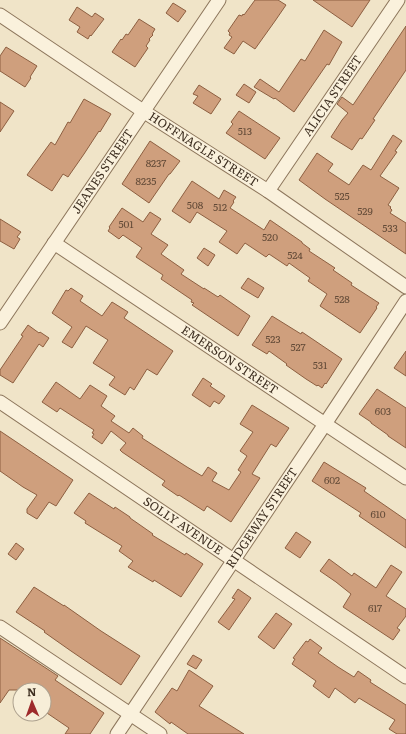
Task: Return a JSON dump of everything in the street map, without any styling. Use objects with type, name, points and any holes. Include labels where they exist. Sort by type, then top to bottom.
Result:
[{"type":"street","name":"JEANES STREET","points":[[0,323],[218,0]]},
{"type":"street","name":"ALICIA STREET","points":[[268,192],[398,0]]},
{"type":"street","name":"HOFFNAGLE STREET","points":[[1,17],[268,192],[406,287]]},
{"type":"street","name":"EMERSON STREET","points":[[54,243],[406,478]]},
{"type":"street","name":"RIDGEWAY STREET","points":[[117,734],[234,561],[406,301]]},
{"type":"street","name":"SOLLY AVENUE","points":[[0,402],[406,677]]},
{"type":"street","points":[[0,627],[160,734]]},
{"type":"building","points":[[255,0],[278,0],[286,5],[255,49],[243,41],[234,54],[224,48],[232,37],[229,35],[230,33],[228,31],[239,15],[244,15]]},
{"type":"building","points":[[313,0],[370,0],[352,27]]},
{"type":"building","points":[[173,3],[186,11],[178,22],[166,13]]},
{"type":"building","points":[[77,7],[92,17],[95,13],[104,19],[88,39],[77,32],[80,27],[69,20]]},
{"type":"building","points":[[139,19],[155,29],[146,46],[148,48],[135,67],[112,52],[121,39],[122,40],[126,34],[128,35]]},
{"type":"building","points":[[406,26],[406,70],[373,119],[375,120],[362,139],[360,138],[352,150],[331,137],[348,113],[337,104],[342,97],[353,105]]},
{"type":"building","points":[[324,30],[342,42],[329,65],[327,64],[294,112],[275,98],[274,99],[254,87],[260,79],[279,92],[301,59],[305,61]]},
{"type":"building","points":[[6,47],[37,66],[25,87],[0,71],[0,56]]},
{"type":"building","points":[[244,84],[256,92],[249,103],[236,95]]},
{"type":"building","points":[[199,85],[221,99],[211,114],[193,103],[198,96],[193,94]]},
{"type":"building","points":[[84,99],[111,114],[68,177],[63,174],[52,191],[27,175],[51,142],[55,145],[68,122],[70,123]]},
{"type":"building","points":[[0,102],[14,111],[0,132]]},
{"type":"building","points":[[239,111],[280,138],[265,159],[226,133],[233,124],[231,122]]},
{"type":"building","points":[[393,135],[402,141],[395,151],[397,152],[380,176],[399,188],[388,205],[392,210],[390,213],[406,223],[406,254],[299,180],[317,153],[333,164],[328,171],[349,185],[363,165],[371,170]]},
{"type":"building","points":[[150,141],[180,161],[149,203],[122,184]]},
{"type":"building","points":[[192,181],[219,199],[224,190],[236,197],[230,208],[264,230],[270,220],[302,242],[310,249],[309,251],[335,268],[333,270],[352,283],[351,285],[379,303],[360,333],[320,306],[327,294],[308,281],[310,278],[289,263],[287,266],[269,254],[266,257],[245,243],[237,254],[219,242],[227,231],[197,212],[190,223],[172,211]]},
{"type":"building","points":[[122,208],[143,222],[150,212],[161,219],[151,234],[168,245],[161,254],[184,270],[181,274],[218,297],[220,295],[250,316],[238,336],[192,305],[194,303],[191,302],[192,300],[161,279],[163,275],[136,257],[142,248],[123,235],[119,239],[108,231],[110,228],[109,227]]},
{"type":"building","points":[[0,219],[21,232],[17,237],[20,239],[14,249],[0,241]]},
{"type":"building","points":[[204,248],[215,255],[208,266],[197,258]]},
{"type":"building","points":[[248,278],[264,288],[258,298],[241,288]]},
{"type":"building","points":[[71,288],[83,296],[80,301],[102,316],[112,302],[128,312],[124,318],[173,351],[157,375],[147,369],[134,390],[130,387],[125,395],[109,385],[115,377],[93,363],[108,340],[86,326],[72,348],[62,342],[72,327],[52,313],[66,290],[68,291]]},
{"type":"building","points":[[272,316],[301,334],[302,332],[342,359],[322,388],[306,379],[269,351],[267,354],[252,345]]},
{"type":"building","points":[[28,325],[49,338],[43,347],[39,344],[13,383],[0,375],[0,370],[23,336],[21,335]]},
{"type":"building","points":[[406,351],[406,376],[394,368]]},
{"type":"building","points":[[203,378],[212,384],[210,386],[225,396],[219,404],[214,401],[210,407],[192,395]]},
{"type":"building","points":[[56,382],[80,399],[90,385],[107,396],[101,406],[115,416],[111,421],[129,433],[133,428],[143,436],[142,438],[202,476],[208,467],[217,473],[212,481],[229,490],[241,472],[238,470],[247,456],[240,451],[253,432],[240,424],[252,405],[289,428],[276,447],[271,444],[252,474],[260,478],[231,522],[207,506],[204,511],[162,485],[165,481],[120,450],[126,443],[111,431],[102,444],[92,437],[94,430],[60,408],[57,412],[42,402]]},
{"type":"building","points":[[377,389],[406,408],[406,448],[359,414]]},
{"type":"building","points":[[0,431],[73,480],[56,506],[49,502],[37,519],[27,513],[27,509],[37,495],[0,471]]},
{"type":"building","points":[[324,462],[366,488],[364,491],[406,520],[406,548],[359,516],[361,513],[312,481]]},
{"type":"building","points":[[89,493],[130,517],[153,534],[152,535],[203,564],[181,597],[154,580],[153,582],[128,567],[133,561],[119,551],[122,546],[85,523],[86,521],[74,513]]},
{"type":"building","points":[[296,532],[311,542],[300,558],[285,548]]},
{"type":"building","points":[[16,543],[24,549],[16,560],[8,554]]},
{"type":"building","points":[[329,559],[352,576],[354,573],[376,588],[391,565],[402,572],[386,596],[406,609],[406,616],[397,628],[400,630],[393,640],[343,607],[351,594],[320,571]]},
{"type":"building","points":[[34,587],[64,605],[140,656],[121,685],[16,612]]},
{"type":"building","points":[[238,589],[251,598],[229,630],[218,622],[235,599],[232,598]]},
{"type":"building","points":[[276,613],[292,624],[274,649],[258,637]]},
{"type":"building","points":[[0,638],[58,676],[55,680],[104,713],[90,734],[65,734],[69,728],[52,716],[52,682],[12,682],[12,690],[9,690],[0,703]]},
{"type":"building","points":[[310,639],[322,648],[318,653],[338,667],[354,677],[358,671],[371,680],[370,682],[406,705],[406,734],[397,734],[389,729],[395,720],[359,698],[355,703],[335,688],[329,698],[313,686],[316,681],[292,664],[295,659],[293,658],[306,641],[308,642]]},
{"type":"building","points":[[193,655],[202,660],[196,669],[187,664]]},
{"type":"building","points":[[189,670],[213,686],[199,706],[244,734],[188,734],[171,722],[170,724],[155,712],[172,688],[177,691]]}]
